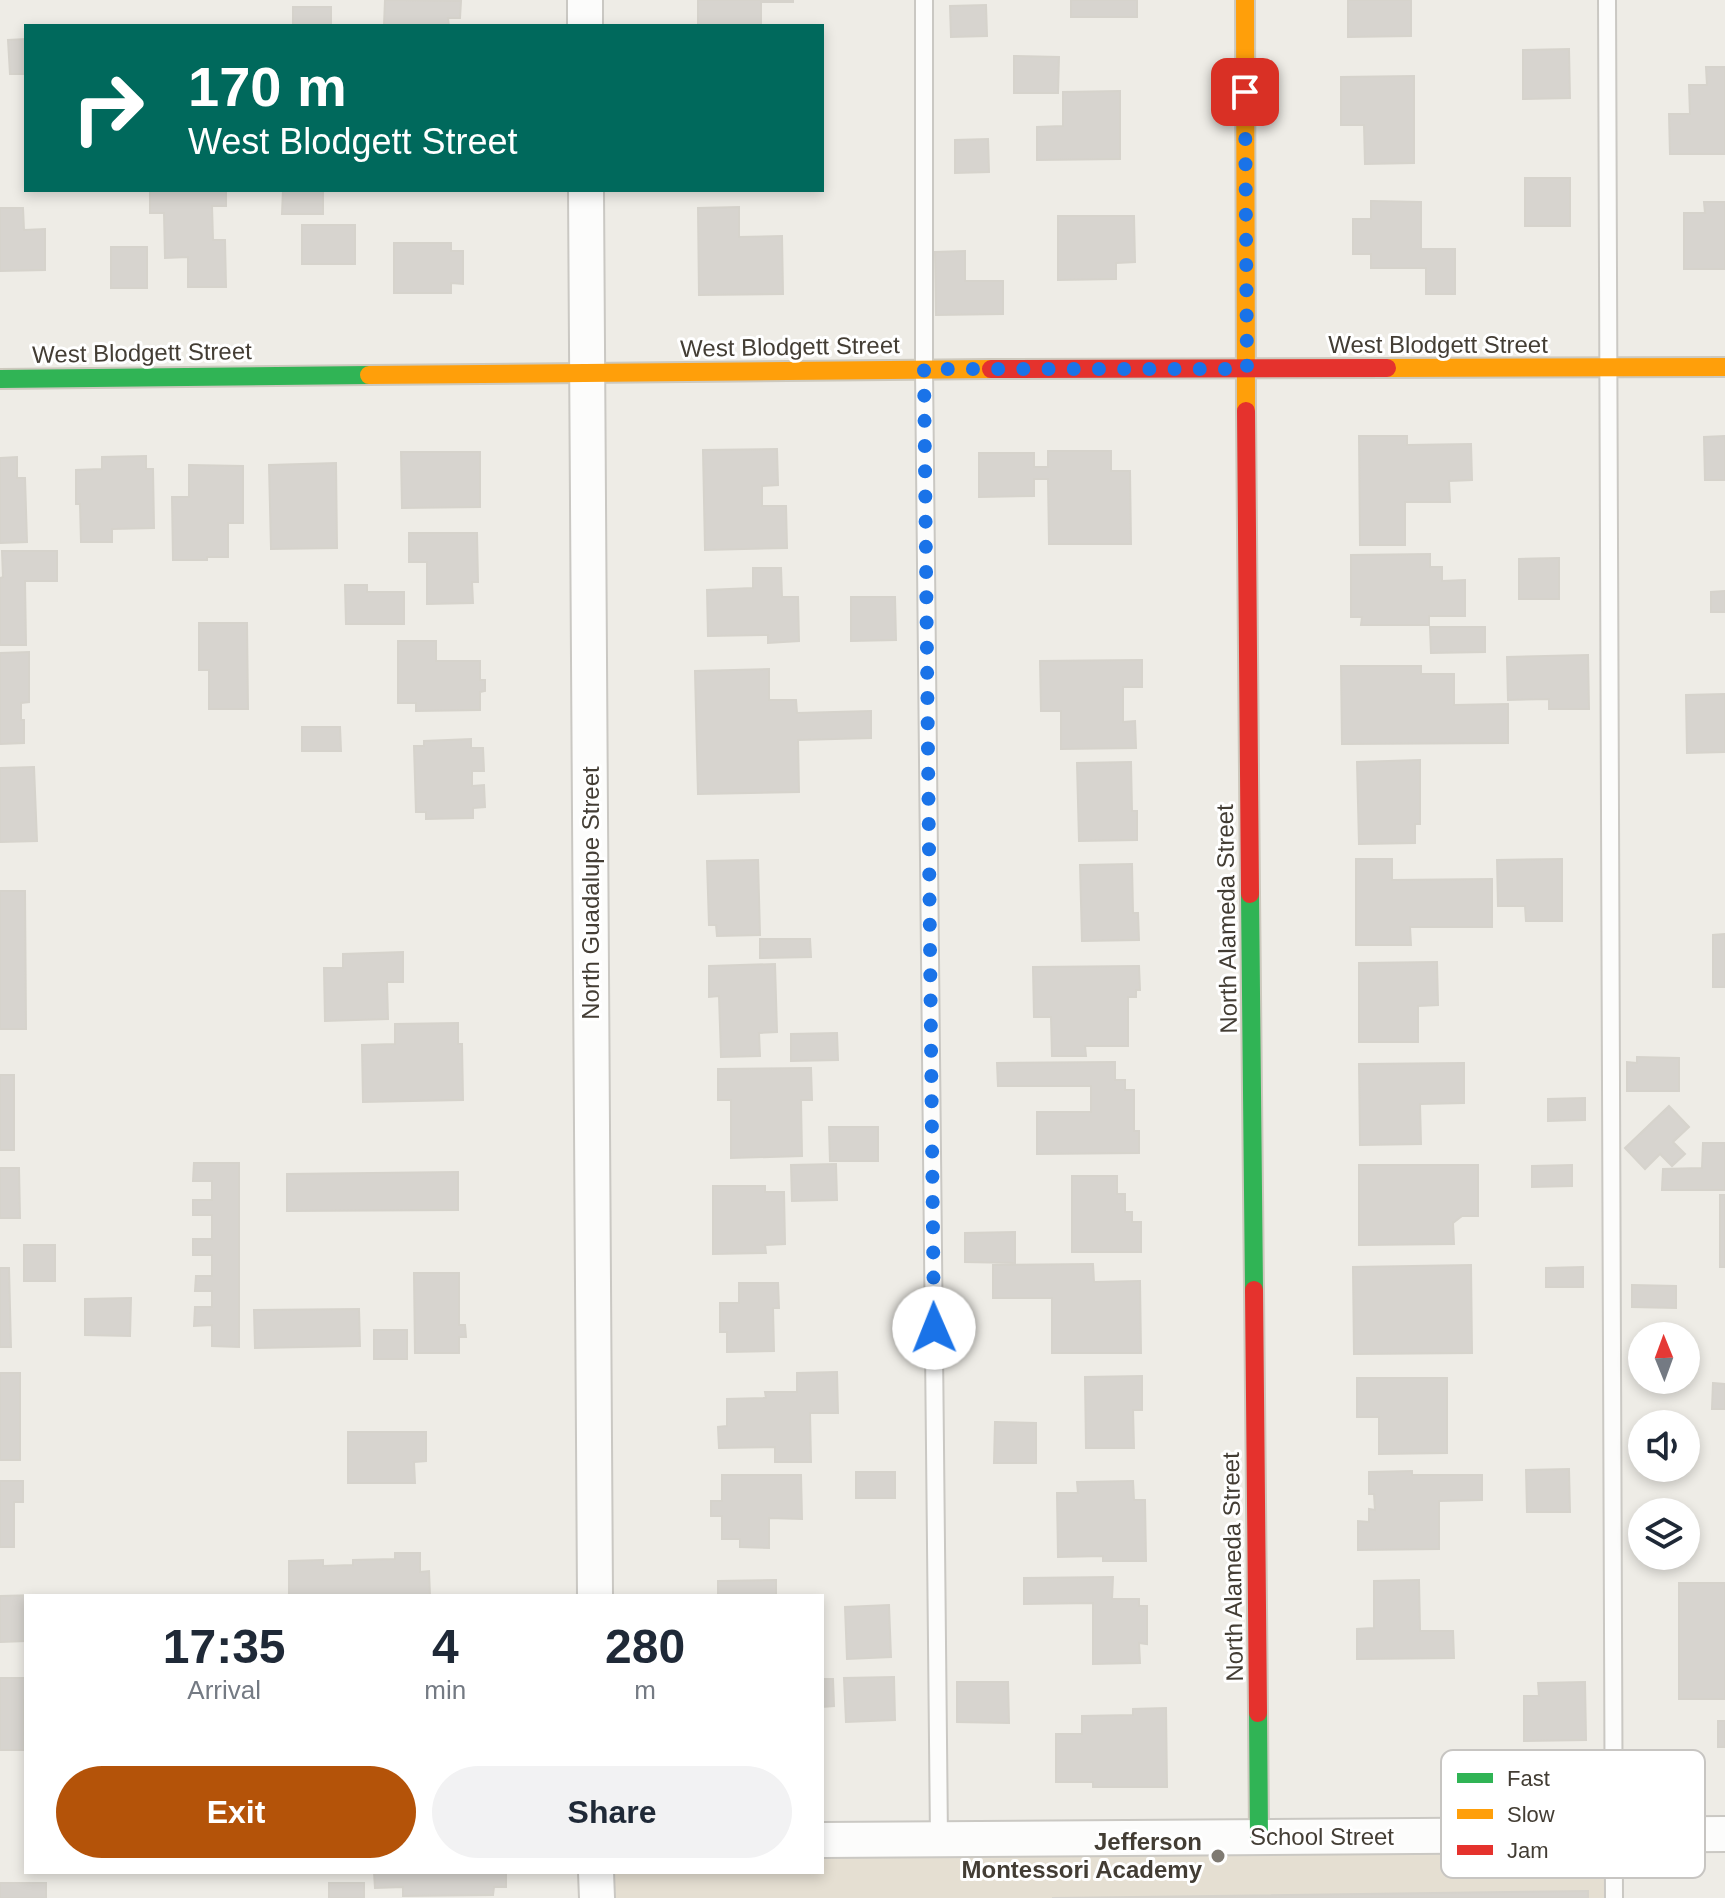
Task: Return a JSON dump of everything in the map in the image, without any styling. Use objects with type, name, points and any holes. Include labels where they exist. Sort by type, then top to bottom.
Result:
[{"type":"street","points":[[585,0],[585,24]]},
{"type":"street","name":"North Alameda Street","points":[[1245,0],[1259,1838]]},
{"type":"street","name":"North Guadalupe Street","points":[[586,192],[595,1594]]},
{"type":"street","name":"West Blodgett Street","points":[[0,379],[924,369],[1725,367]]},
{"type":"street","name":"School Street","points":[[1705,1834],[1725,1834]]},
{"type":"street","name":"School Street","points":[[824,1840],[1441,1837]]},
{"type":"street","points":[[596,1874],[597,1898]]},
{"type":"lane","points":[[924,0],[924,369],[939,1839]]},
{"type":"lane","points":[[1607,0],[1615,1750]]},
{"type":"lane","points":[[1614,1878],[1614,1898]]},
{"type":"shaded area","name":"Jefferson Montessori Academy","points":[[1441,1837],[1441,1878],[1614,1878],[1614,1898],[597,1898],[596,1874],[824,1874],[824,1840]]},
{"type":"building","points":[[385,0],[461,1],[460,18],[448,18],[449,24],[384,24]]},
{"type":"building","points":[[698,0],[793,0],[761,2],[761,24],[698,24]]},
{"type":"building","points":[[1071,0],[1137,0],[1137,17],[1071,17]]},
{"type":"building","points":[[1348,0],[1411,0],[1411,36],[1348,37]]},
{"type":"building","points":[[986,5],[987,36],[951,37],[950,6]]},
{"type":"building","points":[[293,7],[331,7],[331,24],[293,24]]},
{"type":"building","points":[[24,39],[24,74],[10,74],[8,40]]},
{"type":"building","points":[[1569,49],[1570,98],[1523,99],[1523,50]]},
{"type":"building","points":[[1014,56],[1059,57],[1058,93],[1014,93]]},
{"type":"building","points":[[1706,67],[1725,67],[1725,154],[1670,154],[1669,114],[1690,114],[1689,85],[1707,85]]},
{"type":"building","points":[[1414,76],[1414,163],[1365,164],[1364,125],[1341,125],[1341,77]]},
{"type":"building","points":[[1120,91],[1120,159],[1037,160],[1037,127],[1063,126],[1063,92]]},
{"type":"building","points":[[988,139],[989,172],[955,173],[955,140]]},
{"type":"building","points":[[1525,178],[1570,178],[1570,226],[1525,226]]},
{"type":"building","points":[[150,192],[226,192],[226,206],[212,206],[213,240],[225,240],[226,287],[188,287],[188,257],[165,258],[164,213],[150,213]]},
{"type":"building","points":[[283,192],[323,192],[323,214],[282,214]]},
{"type":"building","points":[[1371,201],[1421,202],[1421,249],[1455,249],[1455,294],[1426,294],[1426,268],[1371,268],[1371,254],[1353,254],[1353,219],[1371,219]]},
{"type":"building","points":[[1704,202],[1725,202],[1725,269],[1684,269],[1684,213],[1705,213]]},
{"type":"building","points":[[739,207],[739,237],[782,236],[783,294],[699,295],[698,208]]},
{"type":"building","points":[[0,208],[23,208],[24,230],[45,229],[45,270],[0,271]]},
{"type":"building","points":[[1058,216],[1134,216],[1135,262],[1116,263],[1116,279],[1058,280]]},
{"type":"building","points":[[302,225],[355,225],[355,264],[302,264]]},
{"type":"building","points":[[394,243],[451,243],[451,251],[463,251],[463,284],[451,283],[451,293],[394,293]]},
{"type":"building","points":[[111,247],[147,247],[147,288],[111,288]]},
{"type":"building","points":[[965,251],[965,281],[1003,281],[1003,314],[936,315],[935,252]]},
{"type":"building","points":[[1359,436],[1407,436],[1407,445],[1471,444],[1472,480],[1449,481],[1450,502],[1405,502],[1405,545],[1360,545]]},
{"type":"building","points":[[1725,436],[1725,480],[1705,480],[1704,437]]},
{"type":"building","points":[[777,449],[778,485],[762,486],[762,506],[786,506],[787,548],[705,550],[703,450]]},
{"type":"building","points":[[1048,451],[1111,451],[1111,471],[1130,471],[1131,544],[1049,544],[1048,479],[1034,479],[1034,496],[979,497],[979,453],[1034,453],[1034,467],[1048,467]]},
{"type":"building","points":[[401,452],[480,452],[480,507],[402,508]]},
{"type":"building","points":[[146,456],[146,469],[153,469],[154,528],[112,529],[112,542],[81,542],[76,470],[102,469],[102,457]]},
{"type":"building","points":[[17,457],[17,478],[25,478],[27,542],[0,543],[0,458]]},
{"type":"building","points":[[336,463],[337,548],[271,549],[269,465]]},
{"type":"building","points":[[189,465],[243,466],[243,523],[228,523],[228,557],[173,560],[172,497],[189,497]]},
{"type":"building","points":[[409,533],[477,533],[478,582],[472,582],[473,603],[427,604],[427,562],[409,562]]},
{"type":"building","points":[[2,551],[57,551],[57,581],[25,581],[26,645],[0,645]]},
{"type":"building","points":[[1430,554],[1430,567],[1442,567],[1442,581],[1465,580],[1465,616],[1429,616],[1429,625],[1361,625],[1362,617],[1351,617],[1351,555]]},
{"type":"building","points":[[1559,558],[1559,599],[1519,599],[1519,559]]},
{"type":"building","points":[[753,568],[781,568],[782,597],[798,597],[799,641],[768,643],[768,635],[708,636],[707,590],[753,588]]},
{"type":"building","points":[[345,585],[367,585],[367,592],[404,592],[404,624],[346,624]]},
{"type":"building","points":[[1725,591],[1725,612],[1711,612],[1711,592]]},
{"type":"building","points":[[851,597],[895,597],[896,640],[851,641]]},
{"type":"building","points":[[199,623],[247,623],[248,709],[209,709],[209,670],[199,670]]},
{"type":"building","points":[[1430,627],[1485,627],[1485,652],[1431,653]]},
{"type":"building","points":[[398,641],[436,641],[436,661],[480,661],[480,680],[485,680],[485,691],[480,692],[480,710],[416,711],[416,703],[398,703]]},
{"type":"building","points":[[29,652],[29,702],[21,703],[24,743],[0,744],[0,653]]},
{"type":"building","points":[[1588,655],[1589,709],[1549,709],[1549,699],[1508,700],[1507,657]]},
{"type":"building","points":[[1142,660],[1142,687],[1123,687],[1123,722],[1135,721],[1136,748],[1061,749],[1061,711],[1041,711],[1040,661]]},
{"type":"building","points":[[1341,666],[1421,666],[1421,674],[1454,674],[1454,705],[1508,704],[1508,743],[1342,744]]},
{"type":"building","points":[[769,669],[769,700],[796,700],[797,713],[871,711],[871,738],[798,740],[799,792],[698,794],[695,671]]},
{"type":"building","points":[[1725,694],[1725,752],[1687,753],[1686,695]]},
{"type":"building","points":[[302,727],[340,727],[341,751],[302,751]]},
{"type":"building","points":[[471,739],[471,748],[483,748],[484,771],[472,771],[472,786],[484,785],[485,807],[473,808],[473,818],[426,819],[426,812],[416,812],[414,746],[424,746],[424,741]]},
{"type":"building","points":[[1420,760],[1420,824],[1415,824],[1415,843],[1359,844],[1357,762]]},
{"type":"building","points":[[1131,762],[1132,811],[1137,811],[1137,840],[1079,841],[1077,763]]},
{"type":"building","points":[[34,767],[37,841],[0,842],[0,768]]},
{"type":"building","points":[[1356,859],[1392,859],[1392,880],[1492,879],[1492,927],[1410,927],[1411,945],[1356,945]]},
{"type":"building","points":[[1562,859],[1562,921],[1526,921],[1525,906],[1498,906],[1497,860]]},
{"type":"building","points":[[758,860],[760,935],[717,936],[716,925],[709,925],[707,861]]},
{"type":"building","points":[[1132,864],[1133,913],[1138,913],[1139,940],[1082,941],[1080,865]]},
{"type":"building","points":[[0,891],[25,891],[26,1029],[0,1029]]},
{"type":"building","points":[[1725,934],[1725,987],[1713,987],[1713,935]]},
{"type":"building","points":[[760,939],[810,939],[811,957],[760,958]]},
{"type":"building","points":[[403,952],[403,982],[387,982],[388,1019],[325,1021],[324,968],[343,968],[343,954]]},
{"type":"building","points":[[1437,962],[1438,1005],[1418,1006],[1418,1042],[1359,1042],[1359,963]]},
{"type":"building","points":[[775,964],[777,1032],[759,1033],[760,1056],[721,1057],[719,996],[709,997],[709,966]]},
{"type":"building","points":[[1139,966],[1140,990],[1136,990],[1136,997],[1128,997],[1128,1046],[1085,1046],[1086,1056],[1052,1056],[1051,1017],[1034,1017],[1033,967]]},
{"type":"building","points":[[458,1023],[458,1044],[462,1044],[463,1100],[363,1102],[362,1045],[395,1044],[395,1024]]},
{"type":"building","points":[[837,1033],[838,1060],[791,1061],[791,1034]]},
{"type":"building","points":[[1637,1057],[1679,1058],[1679,1091],[1627,1091],[1627,1062],[1637,1063]]},
{"type":"building","points":[[1115,1062],[1115,1080],[1125,1080],[1125,1090],[1134,1090],[1134,1131],[1139,1131],[1139,1153],[1037,1154],[1037,1112],[1091,1112],[1091,1086],[998,1086],[997,1063]]},
{"type":"building","points":[[1464,1063],[1464,1103],[1420,1104],[1421,1144],[1360,1145],[1359,1064]]},
{"type":"building","points":[[811,1068],[812,1100],[801,1100],[802,1156],[731,1158],[731,1100],[718,1100],[718,1069]]},
{"type":"building","points":[[0,1075],[14,1075],[14,1150],[0,1150]]},
{"type":"building","points":[[1585,1098],[1585,1120],[1548,1121],[1548,1099]]},
{"type":"building","points":[[1669,1106],[1689,1127],[1673,1142],[1685,1154],[1672,1166],[1660,1154],[1645,1169],[1625,1148]]},
{"type":"building","points":[[829,1127],[878,1127],[878,1161],[830,1161]]},
{"type":"building","points":[[1703,1143],[1725,1143],[1725,1190],[1662,1190],[1663,1169],[1702,1168]]},
{"type":"building","points":[[194,1163],[239,1163],[239,1347],[212,1346],[212,1325],[194,1326],[195,1307],[212,1307],[212,1291],[195,1291],[196,1276],[212,1276],[212,1255],[193,1255],[193,1239],[212,1239],[212,1215],[193,1215],[193,1200],[212,1200],[212,1181],[193,1181]]},
{"type":"building","points":[[836,1164],[837,1200],[792,1201],[791,1165]]},
{"type":"building","points":[[1359,1165],[1478,1165],[1478,1216],[1462,1216],[1453,1223],[1454,1244],[1359,1245]]},
{"type":"building","points":[[1572,1165],[1572,1186],[1532,1187],[1532,1166]]},
{"type":"building","points":[[0,1168],[19,1168],[20,1218],[0,1218]]},
{"type":"building","points":[[458,1172],[458,1210],[287,1211],[287,1174]]},
{"type":"building","points":[[1072,1176],[1117,1176],[1117,1194],[1125,1194],[1125,1212],[1132,1212],[1132,1222],[1141,1222],[1141,1252],[1072,1252]]},
{"type":"building","points":[[713,1186],[765,1186],[765,1192],[784,1192],[785,1244],[765,1245],[766,1253],[713,1254]]},
{"type":"building","points":[[1720,1195],[1725,1195],[1725,1267],[1720,1267]]},
{"type":"building","points":[[1015,1232],[1015,1263],[965,1262],[965,1233]]},
{"type":"building","points":[[24,1245],[55,1245],[55,1281],[24,1281]]},
{"type":"building","points":[[1093,1264],[1094,1282],[1140,1281],[1141,1353],[1052,1353],[1052,1298],[993,1298],[993,1265]]},
{"type":"building","points":[[1471,1265],[1472,1353],[1354,1354],[1353,1267]]},
{"type":"building","points":[[1583,1267],[1583,1287],[1546,1287],[1546,1268]]},
{"type":"building","points":[[0,1268],[9,1268],[11,1347],[0,1347]]},
{"type":"building","points":[[414,1273],[459,1273],[459,1325],[465,1325],[466,1337],[459,1337],[459,1353],[415,1353]]},
{"type":"building","points":[[739,1283],[778,1283],[779,1308],[773,1308],[774,1351],[727,1352],[727,1332],[720,1332],[720,1303],[739,1303]]},
{"type":"building","points":[[1632,1285],[1676,1286],[1676,1308],[1632,1307]]},
{"type":"building","points":[[131,1298],[130,1336],[85,1335],[85,1299]]},
{"type":"building","points":[[359,1309],[360,1346],[255,1348],[254,1310]]},
{"type":"building","points":[[374,1330],[407,1330],[407,1359],[374,1359]]},
{"type":"building","points":[[837,1372],[838,1413],[810,1413],[811,1462],[775,1462],[775,1447],[719,1448],[718,1427],[727,1426],[727,1399],[766,1398],[765,1392],[797,1392],[797,1373]]},
{"type":"building","points":[[0,1373],[20,1373],[20,1460],[0,1460]]},
{"type":"building","points":[[1142,1376],[1142,1410],[1133,1410],[1134,1448],[1086,1448],[1085,1377]]},
{"type":"building","points":[[1357,1378],[1447,1378],[1447,1453],[1379,1454],[1379,1417],[1357,1417]]},
{"type":"building","points":[[1713,1383],[1725,1384],[1725,1409],[1712,1409]]},
{"type":"building","points":[[995,1422],[1036,1423],[1036,1463],[994,1463]]},
{"type":"building","points":[[348,1432],[426,1432],[426,1461],[414,1462],[415,1483],[348,1483]]},
{"type":"building","points":[[1569,1469],[1570,1512],[1527,1512],[1526,1470]]},
{"type":"building","points":[[1412,1471],[1412,1475],[1482,1475],[1482,1500],[1439,1501],[1439,1549],[1358,1550],[1358,1521],[1369,1522],[1369,1509],[1375,1510],[1374,1494],[1369,1494],[1369,1472]]},
{"type":"building","points":[[856,1472],[895,1472],[895,1498],[856,1498]]},
{"type":"building","points":[[722,1475],[801,1475],[802,1519],[769,1518],[769,1548],[740,1547],[740,1539],[722,1539],[722,1516],[711,1516],[711,1501],[722,1501]]},
{"type":"building","points":[[0,1481],[23,1481],[23,1502],[14,1502],[14,1547],[0,1547]]},
{"type":"building","points":[[1133,1481],[1134,1500],[1145,1500],[1146,1561],[1103,1561],[1103,1556],[1058,1557],[1057,1493],[1078,1493],[1077,1482]]},
{"type":"building","points":[[395,1553],[420,1553],[420,1572],[429,1571],[430,1594],[289,1594],[289,1561],[323,1560],[323,1566],[353,1565],[353,1560],[395,1559]]},
{"type":"building","points":[[1113,1577],[1112,1599],[1139,1599],[1139,1606],[1147,1606],[1147,1644],[1139,1643],[1140,1663],[1093,1664],[1093,1603],[1024,1604],[1024,1578]]},
{"type":"building","points":[[776,1580],[776,1594],[718,1594],[718,1581]]},
{"type":"building","points":[[1419,1580],[1420,1631],[1453,1631],[1454,1658],[1357,1659],[1357,1629],[1374,1628],[1374,1581]]},
{"type":"building","points":[[1679,1583],[1725,1583],[1725,1699],[1679,1699]]},
{"type":"building","points":[[24,1595],[24,1641],[0,1642],[0,1596]]},
{"type":"building","points":[[889,1605],[891,1657],[847,1659],[845,1607]]},
{"type":"building","points":[[894,1677],[895,1720],[846,1722],[844,1678]]},
{"type":"building","points":[[0,1678],[24,1678],[24,1750],[0,1750]]},
{"type":"building","points":[[824,1679],[833,1679],[834,1706],[824,1707]]},
{"type":"building","points":[[957,1682],[1008,1682],[1009,1723],[957,1722]]},
{"type":"building","points":[[1585,1682],[1586,1740],[1524,1741],[1524,1696],[1539,1696],[1538,1683]]},
{"type":"building","points":[[1166,1708],[1167,1787],[1093,1787],[1093,1782],[1056,1782],[1056,1734],[1082,1734],[1082,1716],[1133,1715],[1133,1709]]},
{"type":"building","points":[[1718,1721],[1725,1721],[1725,1747],[1718,1747]]},
{"type":"building","points":[[374,1874],[506,1874],[506,1887],[494,1887],[493,1895],[403,1896],[403,1887],[375,1888]]},
{"type":"building","points":[[0,1883],[46,1883],[46,1898],[0,1898]]},
{"type":"building","points":[[329,1883],[364,1883],[364,1898],[329,1898]]},
{"type":"building","points":[[1588,1891],[1588,1898],[1052,1898]]},
{"type":"traffic: fast","points":[[0,379],[369,375]]},
{"type":"traffic: fast","points":[[1250,894],[1254,1290]]},
{"type":"traffic: fast","points":[[1258,1713],[1259,1838]]},
{"type":"traffic: slow","points":[[1245,0],[1246,411]]},
{"type":"traffic: slow","points":[[1387,368],[1725,367]]},
{"type":"traffic: slow","points":[[369,375],[991,369]]},
{"type":"traffic: jam","points":[[991,369],[1387,368]]},
{"type":"traffic: jam","points":[[1246,411],[1250,894]]},
{"type":"traffic: jam","points":[[1254,1290],[1258,1713]]},
{"type":"place","name":"Jefferson Montessori Academy","points":[[1218,1856]]},
{"type":"route","points":[[934,1328],[924,369],[1247,369],[1245,92]]}]
